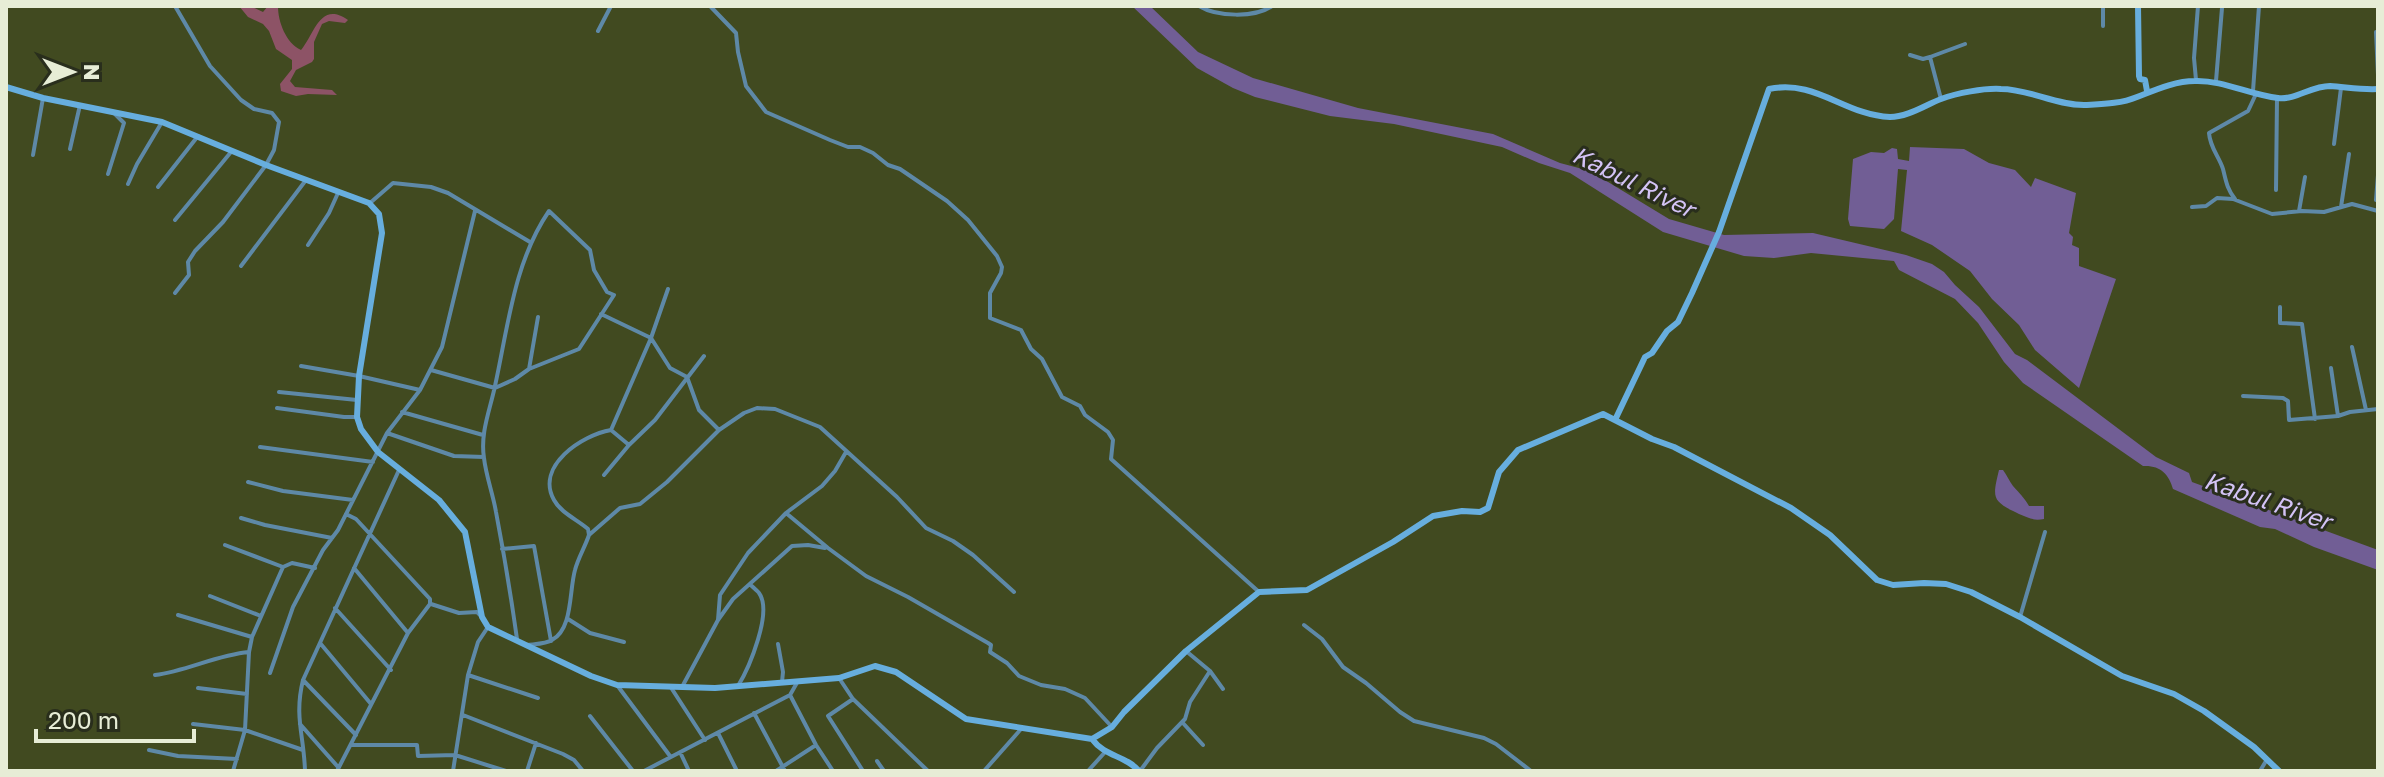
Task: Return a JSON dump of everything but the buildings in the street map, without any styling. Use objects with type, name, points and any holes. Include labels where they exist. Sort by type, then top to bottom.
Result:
[{"type":"street","points":[[175,6],[210,66],[241,100],[254,109],[272,113],[279,122],[274,150],[266,165],[223,222],[195,251],[188,262],[189,275],[175,293]]},
{"type":"street","points":[[598,31],[611,6]]},
{"type":"street","points":[[710,6],[736,33],[746,86],[766,112],[848,147],[860,147],[873,153],[947,201],[968,220],[1002,267],[990,293],[990,318],[1021,330],[1031,349],[1042,359],[1062,397],[1080,406],[1085,415],[1108,432],[1113,440],[1111,459],[1259,592]]},
{"type":"street","points":[[1199,6],[1207,11],[1240,15],[1272,6]]},
{"type":"street","points":[[2103,6],[2103,26]]},
{"type":"street","points":[[2138,6],[2139,76],[2145,80],[2147,91]]},
{"type":"street","points":[[2196,80],[2194,58],[2198,6]]},
{"type":"street","points":[[2235,200],[2227,188],[2223,170],[2210,144],[2209,133],[2248,111],[2255,92],[2259,6]]},
{"type":"street","points":[[2216,84],[2222,8]]},
{"type":"street","points":[[2376,32],[2378,75]]},
{"type":"street","points":[[1910,55],[1923,59],[1965,44]]},
{"type":"street","points":[[1930,57],[1941,99]]},
{"type":"street","points":[[1615,420],[1645,357],[1678,322],[1719,231],[1768,92],[1787,86],[1796,90],[1805,88],[1822,93],[1853,110],[1890,117],[1958,94],[2000,89],[2067,104],[2111,104],[2147,91],[2196,80],[2277,98],[2292,98],[2330,86],[2378,89]]},
{"type":"street","points":[[2334,144],[2341,88]]},
{"type":"street","points":[[6,89],[162,122],[369,203],[379,214],[382,233],[359,376],[357,417],[361,429],[378,452],[439,500],[465,532],[482,617]]},
{"type":"street","points":[[33,155],[43,98]]},
{"type":"street","points":[[2276,190],[2277,98]]},
{"type":"street","points":[[70,149],[80,105]]},
{"type":"street","points":[[108,174],[124,123],[110,110]]},
{"type":"street","points":[[128,184],[162,122]]},
{"type":"street","points":[[158,187],[198,136]]},
{"type":"street","points":[[175,220],[233,150]]},
{"type":"street","points":[[2341,207],[2349,154]]},
{"type":"street","points":[[2376,200],[2378,175]]},
{"type":"street","points":[[2299,211],[2305,177]]},
{"type":"street","points":[[241,266],[306,180]]},
{"type":"street","points":[[369,203],[393,183],[431,187],[448,193],[530,242]]},
{"type":"street","points":[[308,245],[338,193]]},
{"type":"street","points":[[2192,207],[2206,206],[2217,198],[2235,200],[2272,214],[2324,212],[2352,204],[2378,211]]},
{"type":"street","points":[[270,673],[293,607],[323,550],[346,514],[387,433],[420,390],[442,347],[475,211]]},
{"type":"street","points":[[431,370],[495,388],[529,369],[579,349],[614,295],[607,292],[594,270],[590,250],[549,211],[530,242],[511,309],[495,388],[483,435],[484,457],[517,641]]},
{"type":"street","points":[[611,430],[651,338],[668,289]]},
{"type":"street","points":[[2280,307],[2280,323],[2302,324],[2315,419]]},
{"type":"street","points":[[601,313],[651,338],[670,368],[687,377],[699,410],[719,430]]},
{"type":"street","points":[[529,369],[538,317]]},
{"type":"street","points":[[2352,347],[2366,410]]},
{"type":"street","points":[[604,475],[655,420],[704,356]]},
{"type":"street","points":[[301,366],[420,390]]},
{"type":"street","points":[[2331,368],[2338,416]]},
{"type":"street","points":[[279,392],[357,400]]},
{"type":"street","points":[[2243,396],[2283,398],[2288,401],[2289,420],[2378,409]]},
{"type":"street","points":[[277,408],[357,417]]},
{"type":"street","points":[[524,645],[551,641],[563,630],[568,619],[574,573],[589,535],[620,508],[640,504],[667,482],[719,430],[757,408],[775,409],[820,427],[897,497],[926,528],[973,555],[1014,592]]},
{"type":"street","points":[[402,412],[483,435]]},
{"type":"street","points":[[430,604],[459,613],[477,612],[488,627],[591,676],[617,685],[738,686],[839,678],[875,666],[896,672],[966,719],[1092,739],[1112,727],[1186,651],[1259,592],[1307,590],[1433,516],[1462,511],[1480,512],[1488,508],[1499,472],[1518,450],[1598,415],[1607,415],[1791,508],[1830,535],[1877,580],[1893,585],[1924,583],[1959,587],[2020,617],[2122,676],[2174,694],[2204,711],[2254,747],[2279,771]]},
{"type":"street","points":[[611,430],[629,445]]},
{"type":"street","points":[[589,535],[588,529],[554,500],[550,473],[565,454],[590,437],[611,430]]},
{"type":"street","points":[[387,433],[454,456],[484,457]]},
{"type":"street","points":[[260,447],[373,462]]},
{"type":"street","points":[[718,620],[720,595],[748,553],[786,513],[822,486],[846,452]]},
{"type":"street","points":[[305,771],[305,750],[298,722],[298,701],[303,680],[399,470]]},
{"type":"street","points":[[248,482],[283,491],[353,500]]},
{"type":"street","points":[[786,513],[866,576],[991,645],[990,652],[1019,676],[1085,698],[1112,727]]},
{"type":"street","points":[[298,722],[338,769],[408,633],[430,604],[430,599],[356,519],[346,514]]},
{"type":"street","points":[[241,518],[332,538]]},
{"type":"street","points":[[2020,617],[2045,532]]},
{"type":"street","points":[[225,545],[283,567]]},
{"type":"street","points":[[502,549],[534,546],[551,641]]},
{"type":"street","points":[[682,687],[718,620],[733,599],[792,546],[828,548]]},
{"type":"street","points":[[242,771],[234,769],[245,730],[252,637],[283,567],[292,563],[315,568]]},
{"type":"street","points":[[354,568],[408,633]]},
{"type":"street","points":[[738,686],[750,667],[759,638],[762,599],[750,584]]},
{"type":"street","points":[[210,596],[261,616]]},
{"type":"street","points":[[335,608],[391,670]]},
{"type":"street","points":[[178,615],[252,637]]},
{"type":"street","points":[[568,619],[590,633],[624,642]]},
{"type":"street","points":[[1304,625],[1322,639],[1343,667],[1400,712],[1414,721],[1484,738],[1531,771]]},
{"type":"street","points":[[453,771],[468,675],[478,642],[488,627]]},
{"type":"street","points":[[320,643],[371,704]]},
{"type":"street","points":[[778,644],[782,682]]},
{"type":"street","points":[[1186,651],[1210,671],[1223,689]]},
{"type":"street","points":[[155,675],[249,652]]},
{"type":"street","points":[[1092,739],[1100,750],[1134,765],[1139,771],[1185,719],[1190,702],[1210,671]]},
{"type":"street","points":[[468,675],[538,698]]},
{"type":"street","points":[[839,678],[853,699],[928,771]]},
{"type":"street","points":[[303,680],[356,735]]},
{"type":"street","points":[[644,771],[790,695],[798,681]]},
{"type":"street","points":[[617,685],[670,756]]},
{"type":"street","points":[[670,686],[705,740]]},
{"type":"street","points":[[198,688],[247,694]]},
{"type":"street","points":[[790,695],[833,771]]},
{"type":"street","points":[[853,699],[828,716],[863,771]]},
{"type":"street","points":[[754,713],[784,769]]},
{"type":"street","points":[[463,715],[574,760],[583,771]]},
{"type":"street","points":[[590,716],[633,771]]},
{"type":"street","points":[[1182,722],[1203,745]]},
{"type":"street","points":[[193,724],[245,730],[305,750]]},
{"type":"street","points":[[984,771],[1021,729]]},
{"type":"street","points":[[718,733],[737,771]]},
{"type":"street","points":[[527,771],[536,743]]},
{"type":"street","points":[[352,745],[417,745],[418,756],[455,755],[506,771]]},
{"type":"street","points":[[776,771],[784,769],[816,745]]},
{"type":"street","points":[[149,750],[178,756],[237,759]]},
{"type":"street","points":[[1088,771],[1106,751]]},
{"type":"street","points":[[680,752],[689,771]]},
{"type":"street","points":[[877,761],[884,771]]},
{"type":"street","points":[[2260,771],[2266,761]]},
{"type":"shaded area","points":[[239,6],[250,6],[263,12],[268,6],[278,6],[284,31],[301,50],[324,17],[331,14],[348,20],[345,23],[329,21],[322,24],[314,42],[314,59],[296,70],[290,81],[295,87],[332,90],[337,95],[296,96],[281,91],[280,84],[292,69],[292,60],[276,49],[263,24],[248,17]]},
{"type":"shaded area","points":[[1132,6],[1150,6],[1198,52],[1253,78],[1358,108],[1493,134],[1560,163],[1590,171],[1669,219],[1724,235],[1813,233],[1932,264],[1979,307],[2015,354],[2156,457],[2189,473],[2192,482],[2378,550],[2378,570],[2275,529],[2260,527],[2173,489],[2163,472],[2143,466],[2023,383],[2004,362],[1978,323],[1955,299],[1899,270],[1894,261],[1811,253],[1774,258],[1744,256],[1663,232],[1570,173],[1502,147],[1394,124],[1330,116],[1255,97],[1197,68]]},
{"type":"shaded area","points":[[1910,147],[1964,149],[1989,163],[2015,170],[2031,187],[2035,178],[2076,193],[2069,233],[2073,237],[2072,245],[2079,248],[2079,266],[2116,279],[2079,388],[2035,350],[2019,325],[1992,299],[1970,271],[1932,245],[1901,231],[1907,170],[1898,169],[1894,219],[1884,229],[1850,226],[1853,159],[1871,152],[1884,153],[1892,148],[1897,149],[1898,159],[1909,161]]},
{"type":"shaded area","points":[[1999,470],[2003,470],[2029,506],[2044,506],[2044,519],[2028,518],[1999,502],[1995,487]]},
{"type":"water label","name":"Kabul River","points":[[1634,181]]},
{"type":"water label","name":"Kabul River","points":[[2268,500]]}]
